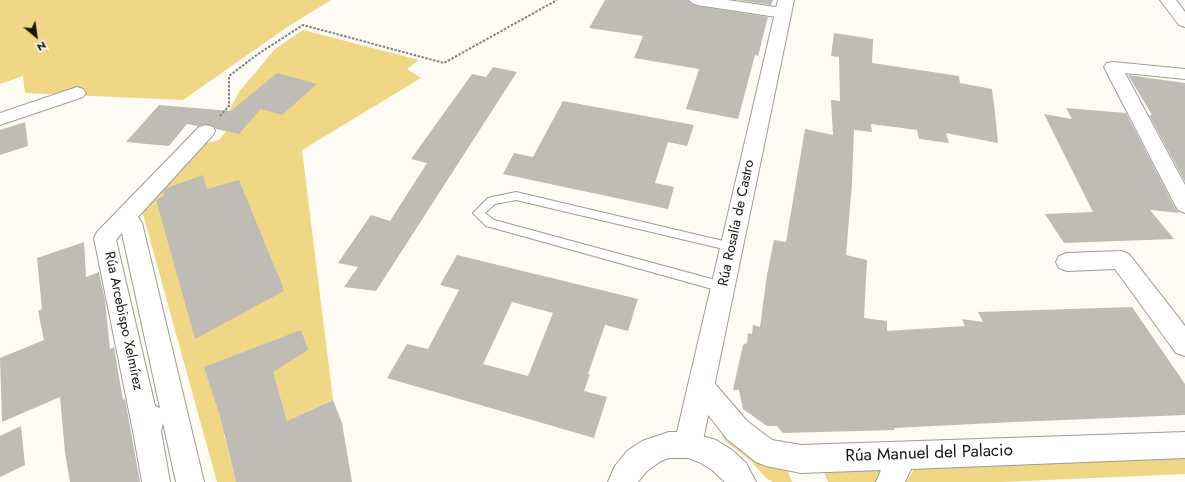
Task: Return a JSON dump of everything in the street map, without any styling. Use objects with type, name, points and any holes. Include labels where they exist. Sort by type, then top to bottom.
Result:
[{"type":"main road","points":[[697,0],[785,7]]},
{"type":"main road","points":[[1168,0],[1185,22]]},
{"type":"main road","name":"Rúa Rosalía de Castro","points":[[688,445],[785,7]]},
{"type":"main road","points":[[1185,74],[1113,67],[1185,205]]},
{"type":"main road","points":[[0,119],[77,92]]},
{"type":"main road","name":"Rúa Arcebispo Xelmírez","points":[[156,482],[147,431],[105,238],[206,131]]},
{"type":"main road","name":"Rúa Arcebispo Xelmírez","points":[[131,222],[190,482]]},
{"type":"main road","points":[[1067,262],[1121,260],[1185,345]]},
{"type":"main road","name":"Rúa Arcebispo Xelmírez","points":[[147,431],[164,372]]},
{"type":"main road","name":"Rúa Manuel del Palacio","points":[[701,386],[737,430],[766,452],[801,459],[1185,445]]},
{"type":"main road","points":[[622,482],[636,461],[652,451],[669,445],[688,445],[706,450],[722,460],[736,473],[742,482]]},
{"type":"main road","points":[[890,482],[903,456]]},
{"type":"lane","points":[[723,287],[490,223],[478,213],[492,201],[516,196],[732,247]]},
{"type":"path","points":[[206,131],[229,106],[229,76],[258,54],[303,25],[444,63],[557,0]]},
{"type":"shaded area","points":[[0,0],[331,0],[289,26],[183,100],[25,93],[23,76],[0,84]]},
{"type":"shaded area","points":[[303,30],[419,60],[407,69],[421,78],[302,150],[333,400],[287,421],[280,397],[255,407],[224,435],[236,481],[250,482],[217,482],[141,207],[202,144],[219,140],[226,131],[228,113],[239,92],[275,49]]},
{"type":"shaded area","points":[[718,424],[786,467],[792,482],[773,482],[766,478],[751,461],[724,440]]},
{"type":"shaded area","points":[[1185,457],[1185,474],[1002,482],[906,482],[915,468]]},
{"type":"shaded area","points":[[888,462],[877,482],[828,482],[822,467]]},
{"type":"building","points":[[605,0],[688,0],[691,4],[697,6],[768,17],[758,56],[755,55],[738,119],[686,109],[699,69],[634,58],[643,36],[589,28]]},
{"type":"building","points":[[738,0],[773,0],[771,5]]},
{"type":"building","points":[[834,33],[873,39],[872,63],[959,76],[960,83],[992,89],[996,122],[998,143],[946,133],[949,143],[919,139],[917,130],[871,124],[872,132],[854,130],[852,183],[846,255],[867,260],[864,318],[887,321],[887,331],[965,326],[962,319],[983,322],[978,312],[1132,307],[1185,384],[1185,415],[894,428],[895,430],[783,433],[777,426],[767,426],[743,409],[739,390],[733,390],[743,345],[747,343],[748,333],[752,334],[753,325],[760,327],[767,275],[774,240],[786,242],[805,129],[833,135],[831,100],[840,101],[839,57],[831,56]]},
{"type":"building","points":[[493,67],[517,72],[376,291],[344,287],[358,267],[338,263],[371,215],[390,221],[427,163],[411,159],[472,74],[486,77]]},
{"type":"building","points":[[277,73],[317,84],[282,115],[261,109],[239,134],[216,129],[213,126],[206,124],[198,126],[187,124],[169,146],[126,142],[159,105],[231,111]]},
{"type":"building","points":[[1128,75],[1185,83],[1185,182],[1149,115],[1152,115]]},
{"type":"building","points":[[563,101],[694,125],[687,146],[668,142],[655,183],[674,187],[668,209],[503,174],[514,153],[533,157]]},
{"type":"building","points":[[1066,108],[1126,113],[1174,206],[1180,213],[1150,210],[1174,239],[1064,243],[1045,214],[1093,212],[1044,114],[1072,119]]},
{"type":"building","points":[[25,122],[28,146],[0,155],[0,130]]},
{"type":"building","points":[[203,175],[207,189],[239,180],[278,273],[284,291],[195,339],[156,200],[164,196],[163,192],[167,188]]},
{"type":"building","points":[[84,242],[86,277],[99,272],[105,300],[110,349],[114,347],[140,482],[70,482],[65,452],[60,397],[2,422],[0,358],[44,340],[38,311],[42,309],[37,258]]},
{"type":"building","points":[[457,255],[638,299],[628,331],[605,325],[588,374],[590,374],[584,391],[607,397],[594,438],[387,378],[407,344],[428,349],[459,290],[440,285]],"holes":[[[512,302],[553,313],[528,376],[483,364]]]},
{"type":"building","points":[[301,330],[308,350],[273,372],[287,421],[333,400],[342,423],[352,482],[236,482],[220,416],[204,367]]},
{"type":"building","points":[[21,426],[25,465],[0,477],[0,436]]}]
